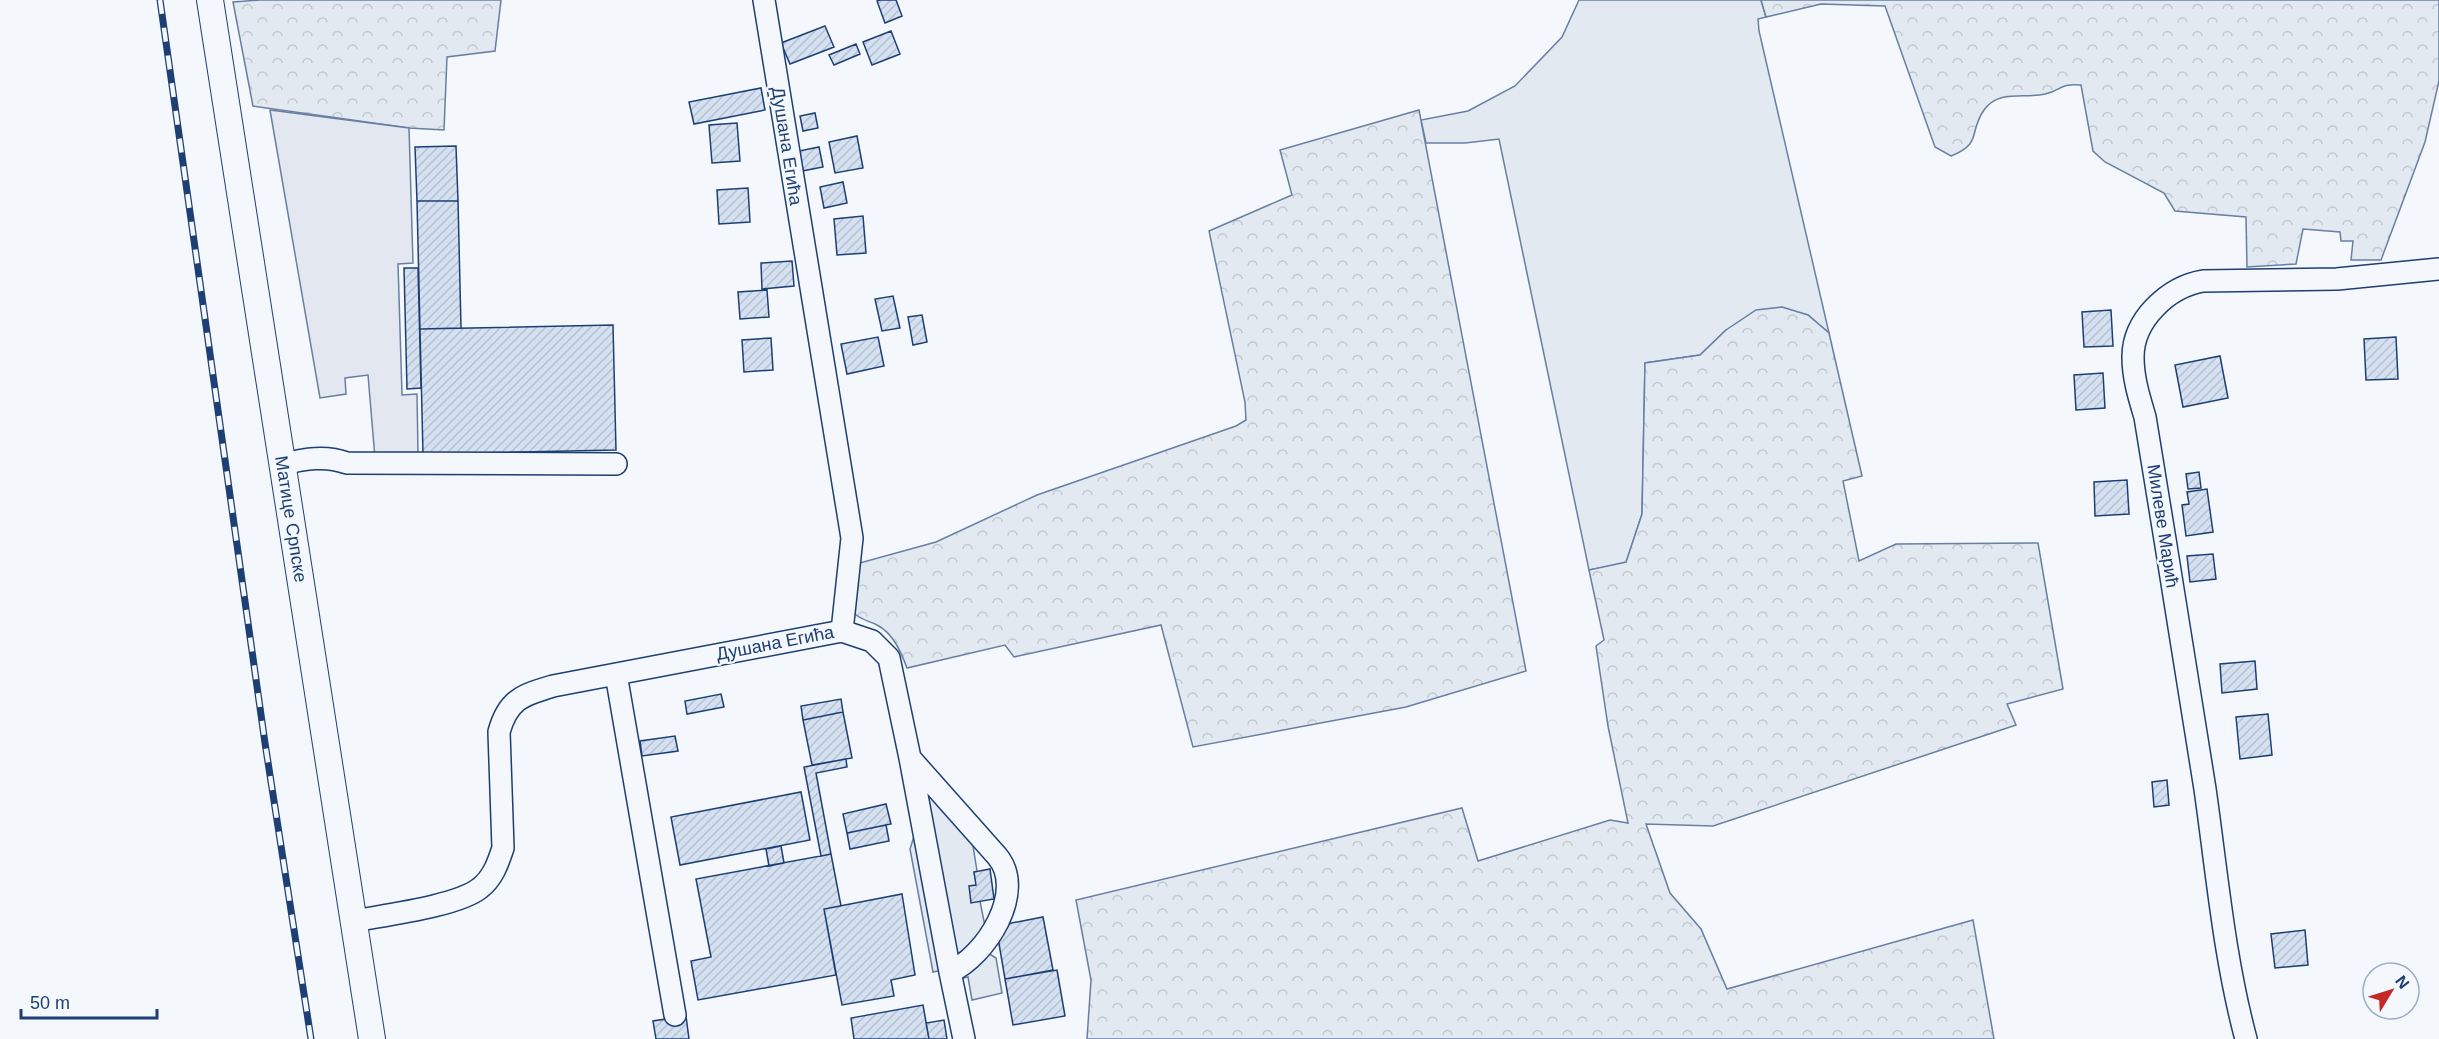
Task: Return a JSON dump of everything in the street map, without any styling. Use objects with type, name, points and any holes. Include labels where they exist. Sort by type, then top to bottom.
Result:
[{"type":"main road","name":"Матице Српске","points":[[210,0],[372,1039]]},
{"type":"street","name":"Душана Егића","points":[[354,921],[463,899],[480,888],[498,865],[503,848],[499,732],[504,715],[515,701],[530,693],[553,686],[842,631],[852,538],[764,0]]},
{"type":"street","name":"Милеве Мaрић","points":[[2246,1039],[2236,1001],[2222,925],[2187,670],[2145,417],[2135,381],[2133,356],[2135,342],[2152,311],[2165,297],[2188,284],[2203,281],[2337,279],[2439,269]]},
{"type":"street","points":[[282,464],[306,458],[326,457],[347,463],[616,464]]},
{"type":"street","points":[[842,631],[872,640],[889,658],[964,1039]]},
{"type":"street","points":[[616,674],[675,1015]]},
{"type":"street","points":[[910,758],[997,856],[1005,869],[1008,889],[1006,900],[988,940],[950,972]]},
{"type":"green space","points":[[501,0],[495,51],[447,57],[444,130],[409,128],[253,106],[233,2]]},
{"type":"green space","points":[[1579,0],[1761,0],[1766,17],[1758,19],[1759,31],[1829,333],[1808,315],[1726,330],[1700,355],[1645,363],[1642,514],[1626,563],[1589,570],[1499,139],[1465,143],[1426,143],[1421,120],[1468,111],[1515,86],[1562,37]]},
{"type":"green space","points":[[1761,0],[2439,0],[2439,81],[2425,142],[2381,260],[2351,260],[2353,241],[2341,241],[2340,232],[2303,229],[2296,264],[2247,267],[2246,217],[2175,211],[2164,193],[2105,162],[2093,151],[2081,85],[2064,86],[2045,94],[1997,99],[1990,103],[1979,118],[1974,137],[1967,147],[1951,156],[1935,147],[1885,6],[1821,4],[1766,17]]},
{"type":"green space","points":[[1419,110],[1526,671],[1406,707],[1193,747],[1161,625],[1014,657],[1005,645],[907,668],[899,649],[888,633],[883,628],[855,614],[856,564],[936,542],[1037,495],[1236,426],[1246,420],[1245,402],[1209,231],[1292,195],[1280,150]]},
{"type":"green space","points":[[1782,307],[1808,315],[1829,333],[1862,476],[1843,481],[1859,561],[1896,544],[2038,543],[2063,689],[2007,704],[2016,725],[1713,826],[1646,824],[1670,893],[1701,929],[1727,989],[1973,920],[1994,1039],[1087,1039],[1091,980],[1076,900],[1462,808],[1478,861],[1610,820],[1628,823],[1608,726],[1596,646],[1604,640],[1589,570],[1626,562],[1642,514],[1645,363],[1700,355],[1726,330],[1756,310]]},
{"type":"green space","points":[[924,789],[970,838],[973,846],[977,871],[974,872],[985,926],[958,960]]},
{"type":"green space","points":[[915,833],[947,969],[933,972],[910,849]]},
{"type":"green space","points":[[988,953],[996,958],[1002,993],[972,1000],[968,977],[959,979]]},
{"type":"shaded area","points":[[270,110],[409,128],[413,263],[398,264],[402,395],[417,394],[418,454],[375,458],[368,375],[345,378],[346,394],[320,398]]},
{"type":"building","points":[[896,0],[902,16],[885,23],[877,1]]},
{"type":"building","points":[[825,26],[834,47],[790,64],[781,43]]},
{"type":"building","points":[[891,31],[900,54],[872,65],[863,42]]},
{"type":"building","points":[[856,44],[860,54],[834,65],[829,55]]},
{"type":"building","points":[[761,88],[765,110],[694,124],[689,102]]},
{"type":"building","points":[[815,113],[818,128],[803,131],[800,116]]},
{"type":"building","points":[[737,123],[740,161],[712,163],[709,125]]},
{"type":"building","points":[[857,136],[863,168],[835,173],[829,142]]},
{"type":"building","points":[[456,146],[458,201],[417,201],[415,147]]},
{"type":"building","points":[[819,147],[823,167],[802,171],[799,151]]},
{"type":"building","points":[[843,182],[847,203],[824,208],[820,187]]},
{"type":"building","points":[[748,188],[750,222],[719,224],[717,190]]},
{"type":"building","points":[[417,201],[458,201],[461,328],[420,329]]},
{"type":"building","points":[[863,216],[866,253],[837,255],[834,219]]},
{"type":"building","points":[[792,261],[794,286],[762,289],[761,263]]},
{"type":"building","points":[[404,268],[418,268],[421,388],[407,389]]},
{"type":"building","points":[[767,290],[769,317],[740,319],[738,292]]},
{"type":"building","points":[[893,296],[900,328],[882,331],[875,299]]},
{"type":"building","points":[[2111,310],[2113,346],[2084,347],[2082,312]]},
{"type":"building","points":[[922,315],[927,342],[913,345],[908,317]]},
{"type":"building","points":[[613,325],[616,450],[423,454],[420,329]]},
{"type":"building","points":[[878,337],[884,366],[847,374],[841,344]]},
{"type":"building","points":[[2396,337],[2398,379],[2366,380],[2364,339]]},
{"type":"building","points":[[771,338],[773,370],[744,372],[742,340]]},
{"type":"building","points":[[2220,356],[2228,398],[2183,407],[2175,365]]},
{"type":"building","points":[[2103,373],[2105,408],[2076,410],[2074,375]]},
{"type":"building","points":[[2199,472],[2201,488],[2188,489],[2186,474]]},
{"type":"building","points":[[2127,480],[2129,514],[2095,516],[2094,482]]},
{"type":"building","points":[[2207,489],[2213,532],[2186,536],[2182,505],[2189,504],[2187,492]]},
{"type":"building","points":[[2213,554],[2216,579],[2190,582],[2187,556]]},
{"type":"building","points":[[2255,661],[2257,689],[2222,693],[2220,664]]},
{"type":"building","points":[[721,694],[724,707],[687,714],[685,701]]},
{"type":"building","points":[[841,699],[843,712],[803,720],[801,706]]},
{"type":"building","points":[[843,712],[852,758],[812,765],[803,720]]},
{"type":"building","points":[[2268,714],[2272,755],[2240,759],[2236,717]]},
{"type":"building","points":[[675,736],[678,751],[642,756],[640,741]]},
{"type":"building","points":[[846,759],[847,767],[816,773],[831,854],[821,856],[804,767]]},
{"type":"building","points":[[2167,780],[2169,805],[2154,807],[2152,782]]},
{"type":"building","points":[[801,792],[810,840],[680,865],[671,817]]},
{"type":"building","points":[[886,804],[891,824],[847,833],[843,814]]},
{"type":"building","points":[[886,825],[889,841],[850,849],[847,833]]},
{"type":"building","points":[[781,846],[784,863],[769,866],[766,849]]},
{"type":"building","points":[[831,854],[841,906],[824,909],[836,975],[698,1000],[691,961],[711,957],[696,879]]},
{"type":"building","points":[[990,869],[994,899],[971,903],[969,886],[976,885],[974,872]]},
{"type":"building","points":[[902,894],[915,975],[891,980],[894,996],[842,1005],[824,909]]},
{"type":"building","points":[[1043,917],[1053,970],[1005,979],[996,926]]},
{"type":"building","points":[[2305,930],[2308,965],[2275,968],[2271,934]]},
{"type":"building","points":[[1057,970],[1065,1016],[1013,1025],[1005,979]]},
{"type":"building","points":[[923,1005],[929,1039],[854,1039],[851,1018]]},
{"type":"building","points":[[686,1016],[689,1039],[656,1039],[653,1021]]},
{"type":"building","points":[[944,1020],[947,1039],[929,1039],[926,1023]]},
{"type":"railway","points":[[160,0],[265,743],[311,1039]]}]
